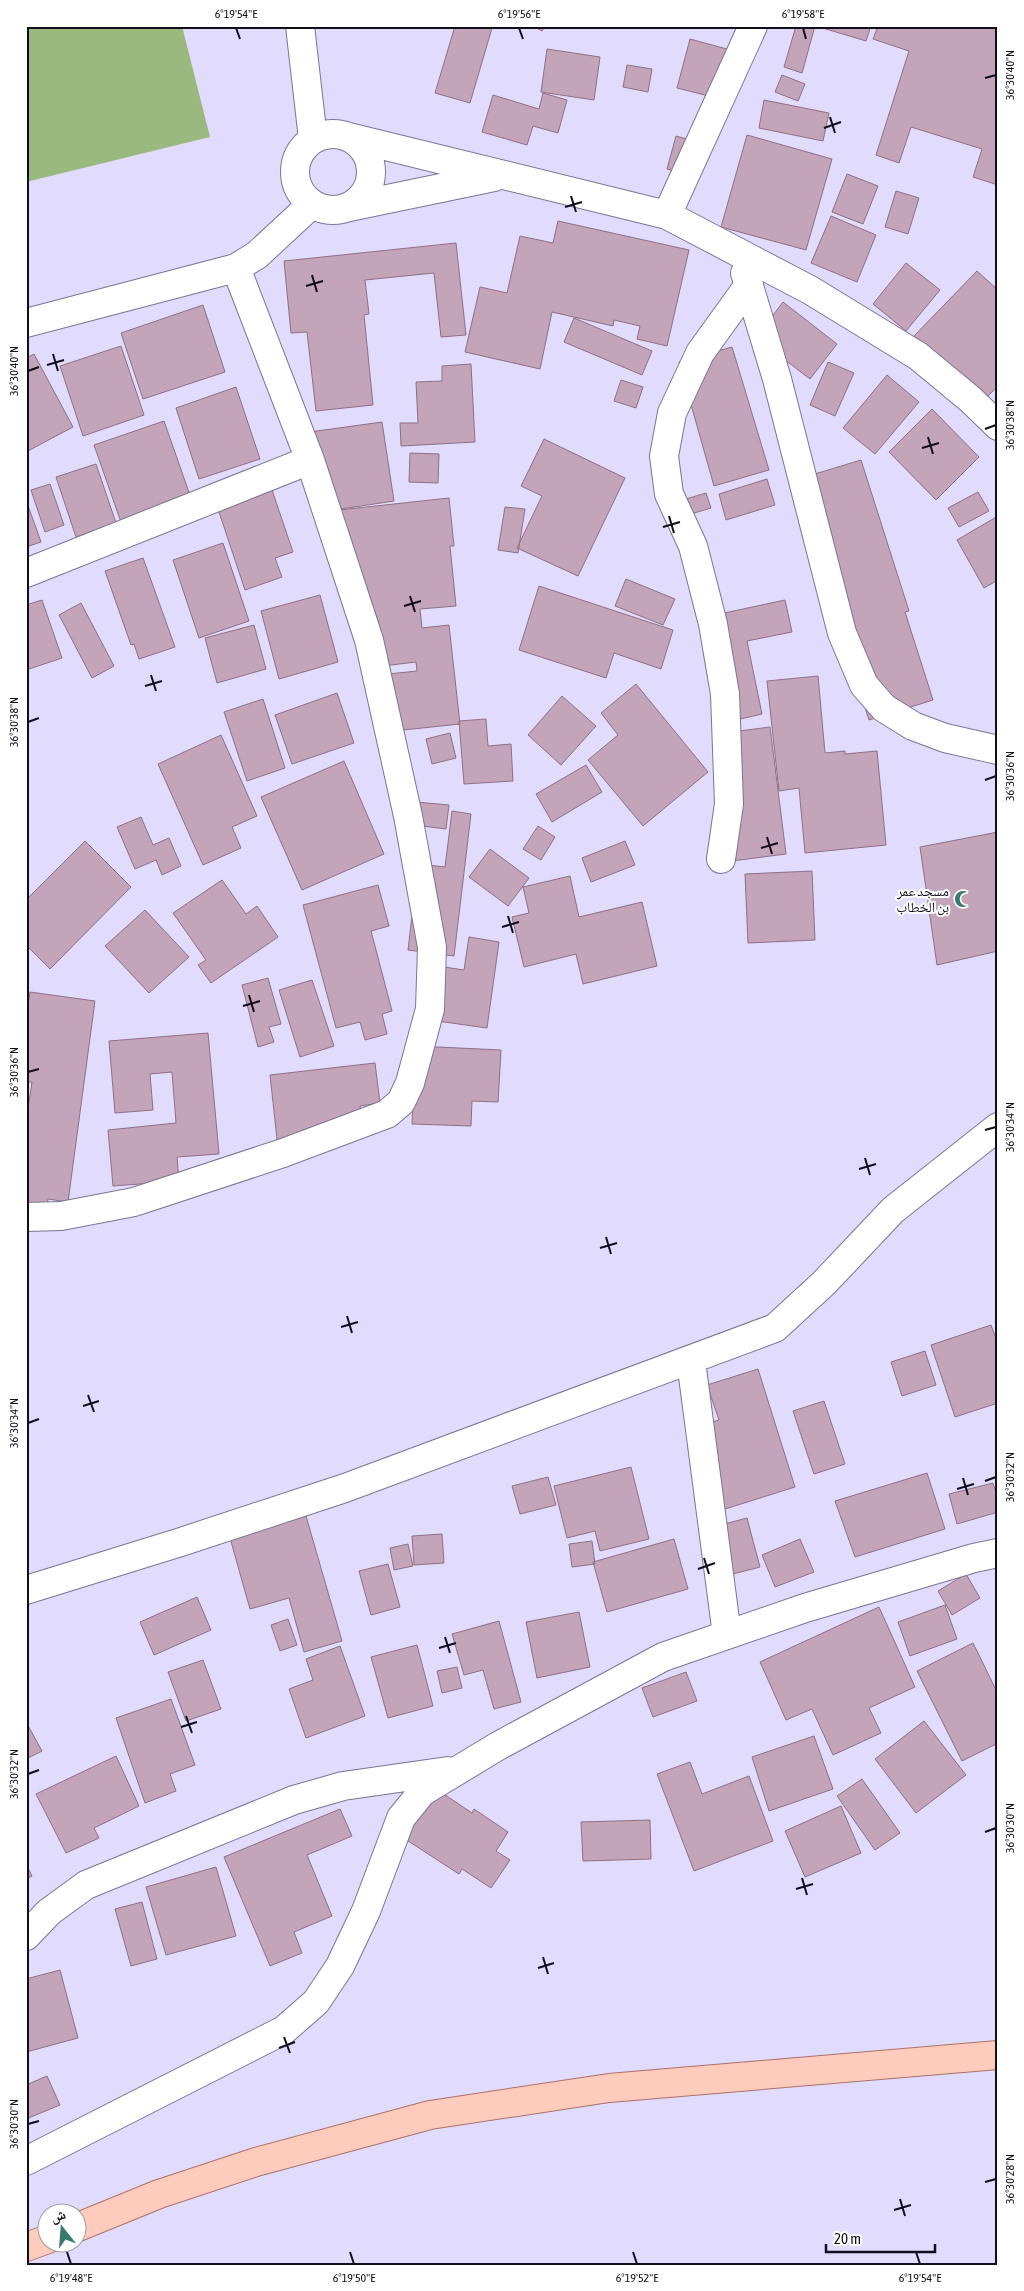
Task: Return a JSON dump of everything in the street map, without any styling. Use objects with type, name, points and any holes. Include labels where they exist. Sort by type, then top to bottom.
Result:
[{"type":"main road","points":[[88,2223],[159,2194],[256,2162],[430,2115],[609,2088],[998,2055]]},
{"type":"main road","points":[[26,2248],[38,2243]]},
{"type":"street","points":[[300,26],[312,139]]},
{"type":"street","points":[[667,215],[752,26]]},
{"type":"street","points":[[502,176],[337,210],[324,209],[312,204],[303,196],[297,184],[295,171],[297,159],[303,148],[312,139],[324,134],[337,134],[667,215],[738,250],[810,290],[918,356],[970,399],[998,426]]},
{"type":"street","points":[[349,137],[360,143],[372,166],[372,178],[360,200],[349,207]]},
{"type":"street","points":[[26,322],[236,268],[257,255],[312,204]]},
{"type":"street","points":[[738,250],[776,379],[818,547],[842,633],[864,685],[884,708],[913,726],[945,738],[998,750]]},
{"type":"street","points":[[26,1217],[61,1216],[134,1202],[283,1153],[387,1114],[400,1102],[410,1083],[430,1009],[432,948],[408,816],[369,640],[310,460],[236,268]]},
{"type":"street","points":[[721,859],[729,804],[725,694],[713,624],[695,554],[670,494],[664,456],[672,413],[700,353],[749,285]]},
{"type":"street","points":[[26,573],[310,460]]},
{"type":"street","points":[[26,1590],[345,1488],[566,1405],[691,1361],[775,1328],[824,1283],[892,1210],[998,1127]]},
{"type":"street","points":[[691,1361],[727,1635]]},
{"type":"street","points":[[26,2161],[284,2030],[316,2002],[340,1966],[357,1930],[401,1818],[422,1792],[498,1746],[663,1657],[805,1608],[974,1558],[998,1553]]},
{"type":"street","points":[[26,1936],[49,1912],[86,1885],[294,1800],[343,1786],[460,1770]]},
{"type":"green space","points":[[26,26],[182,26],[210,137],[26,182]]},
{"type":"building","points":[[455,26],[492,28],[470,103],[435,93]]},
{"type":"building","points":[[533,26],[545,26],[542,31]]},
{"type":"building","points":[[796,26],[815,26],[802,73],[784,67]]},
{"type":"building","points":[[816,26],[871,26],[866,41]]},
{"type":"building","points":[[878,26],[998,26],[998,185],[973,177],[982,149],[911,127],[899,163],[876,155],[909,51],[873,39]]},
{"type":"building","points":[[690,39],[738,52],[725,100],[677,88]]},
{"type":"building","points":[[547,49],[600,57],[594,100],[541,92]]},
{"type":"building","points":[[627,65],[652,69],[648,92],[623,87]]},
{"type":"building","points":[[782,75],[805,84],[798,101],[775,92]]},
{"type":"building","points":[[543,93],[567,100],[558,133],[533,126],[527,145],[482,132],[493,95],[539,109]]},
{"type":"building","points":[[764,100],[829,113],[823,141],[759,128]]},
{"type":"building","points":[[747,135],[832,159],[806,250],[721,227]]},
{"type":"building","points":[[676,136],[705,144],[696,177],[667,169]]},
{"type":"building","points":[[847,174],[878,186],[863,224],[832,212]]},
{"type":"building","points":[[896,191],[919,198],[908,234],[885,227]]},
{"type":"building","points":[[831,216],[876,235],[857,282],[811,263]]},
{"type":"building","points":[[558,221],[689,250],[667,346],[637,339],[640,326],[614,320],[613,326],[552,312],[540,369],[465,352],[480,287],[507,293],[520,236],[553,243]]},
{"type":"building","points":[[456,243],[466,335],[441,337],[434,273],[365,280],[369,314],[364,315],[373,405],[316,411],[307,332],[291,333],[284,261]]},
{"type":"building","points":[[906,263],[940,290],[906,331],[873,304]]},
{"type":"building","points":[[977,271],[998,290],[998,386],[983,401],[914,336]]},
{"type":"building","points":[[783,302],[837,344],[810,379],[756,338]]},
{"type":"building","points":[[203,305],[225,372],[143,399],[121,333]]},
{"type":"building","points":[[574,318],[652,351],[642,375],[564,342]]},
{"type":"building","points":[[121,346],[144,415],[83,436],[60,366]]},
{"type":"building","points":[[732,347],[769,470],[714,486],[679,362]]},
{"type":"building","points":[[34,354],[73,427],[26,452],[26,358]]},
{"type":"building","points":[[828,362],[854,373],[835,416],[810,405]]},
{"type":"building","points":[[471,364],[475,442],[401,446],[400,423],[418,423],[416,382],[442,381],[442,366]]},
{"type":"building","points":[[887,375],[919,402],[875,454],[843,428]]},
{"type":"building","points":[[621,380],[643,387],[636,408],[614,401]]},
{"type":"building","points":[[236,387],[260,459],[199,479],[176,408]]},
{"type":"building","points":[[932,409],[979,457],[936,500],[889,452]]},
{"type":"building","points":[[164,421],[192,501],[122,525],[94,445]]},
{"type":"building","points":[[382,422],[394,501],[321,512],[310,432]]},
{"type":"building","points":[[544,439],[625,478],[578,576],[517,548],[542,496],[521,486]]},
{"type":"building","points":[[410,453],[439,454],[438,483],[409,482]]},
{"type":"building","points":[[861,460],[909,611],[905,612],[933,700],[869,720],[825,585],[795,480]]},
{"type":"building","points":[[96,464],[116,523],[76,537],[56,477]]},
{"type":"building","points":[[767,479],[775,505],[726,520],[719,494]]},
{"type":"building","points":[[50,484],[64,525],[45,532],[31,490]]},
{"type":"building","points":[[272,490],[293,552],[275,558],[282,577],[245,590],[218,509]]},
{"type":"building","points":[[978,492],[989,511],[959,527],[948,508]]},
{"type":"building","points":[[706,493],[711,508],[674,519],[669,504]]},
{"type":"building","points":[[449,498],[454,546],[450,546],[456,606],[420,609],[422,628],[449,625],[460,724],[394,731],[388,674],[417,671],[416,662],[366,668],[352,541],[342,542],[339,510]]},
{"type":"building","points":[[26,500],[41,542],[26,547]]},
{"type":"building","points":[[505,507],[525,509],[518,553],[498,550]]},
{"type":"building","points":[[998,516],[998,580],[984,588],[957,540]]},
{"type":"building","points":[[223,543],[249,621],[199,638],[173,560]]},
{"type":"building","points":[[143,558],[175,647],[139,659],[134,644],[131,645],[105,571]]},
{"type":"building","points":[[626,579],[675,599],[663,625],[615,606]]},
{"type":"building","points":[[539,586],[673,630],[661,669],[614,653],[606,678],[519,650]]},
{"type":"building","points":[[320,595],[338,662],[279,679],[261,611]]},
{"type":"building","points":[[42,600],[62,658],[26,670],[26,605]]},
{"type":"building","points":[[785,600],[792,632],[747,641],[762,714],[723,723],[701,618]]},
{"type":"building","points":[[81,603],[114,666],[92,678],[59,615]]},
{"type":"building","points":[[254,625],[266,669],[217,683],[205,638]]},
{"type":"building","points":[[818,676],[825,753],[845,751],[845,754],[877,751],[886,845],[805,853],[799,788],[779,791],[767,681]]},
{"type":"building","points":[[636,684],[708,772],[643,826],[588,760],[618,735],[601,713]]},
{"type":"building","points":[[337,693],[354,743],[292,764],[275,715]]},
{"type":"building","points":[[562,696],[596,726],[561,765],[528,735]]},
{"type":"building","points":[[263,699],[285,768],[247,781],[224,712]]},
{"type":"building","points":[[486,719],[488,746],[511,744],[513,781],[464,784],[459,721]]},
{"type":"building","points":[[770,727],[786,854],[732,861],[716,734]]},
{"type":"building","points":[[450,733],[456,758],[432,764],[426,739]]},
{"type":"building","points":[[221,735],[257,816],[232,827],[241,848],[203,865],[158,764]]},
{"type":"building","points":[[344,761],[384,854],[302,890],[261,797]]},
{"type":"building","points":[[586,765],[602,792],[552,822],[536,794]]},
{"type":"building","points":[[416,802],[449,805],[446,829],[414,825]]},
{"type":"building","points":[[452,811],[471,814],[454,956],[408,950],[418,864],[445,867]]},
{"type":"building","points":[[141,817],[153,845],[169,838],[181,866],[162,875],[156,860],[135,869],[117,827]]},
{"type":"building","points":[[538,826],[555,837],[541,860],[523,849]]},
{"type":"building","name":"مسجد عمر بن الخطاب","points":[[998,832],[998,951],[937,965],[920,847]]},
{"type":"building","points":[[85,841],[131,887],[50,969],[26,945],[26,900]]},
{"type":"building","points":[[625,841],[635,865],[591,882],[582,858]]},
{"type":"building","points":[[490,849],[529,878],[508,906],[469,877]]},
{"type":"building","points":[[812,871],[815,940],[748,943],[745,874]]},
{"type":"building","points":[[570,876],[579,917],[642,902],[657,966],[583,984],[576,954],[524,967],[512,917],[529,913],[523,887]]},
{"type":"building","points":[[222,880],[246,914],[257,906],[278,937],[211,983],[198,965],[206,960],[173,913]]},
{"type":"building","points":[[378,885],[389,926],[371,931],[392,1011],[382,1014],[387,1034],[365,1040],[360,1022],[336,1028],[303,905]]},
{"type":"building","points":[[145,910],[189,957],[149,993],[105,946]]},
{"type":"building","points":[[469,937],[499,942],[487,1028],[423,1019],[431,965],[464,970]]},
{"type":"building","points":[[268,978],[281,1024],[269,1027],[274,1042],[258,1047],[242,985]]},
{"type":"building","points":[[312,980],[334,1046],[300,1057],[279,990]]},
{"type":"building","points":[[30,992],[95,1001],[68,1202],[48,1199],[44,1230],[26,1227],[26,1122],[32,1082],[26,1082],[26,1017]]},
{"type":"building","points":[[208,1033],[219,1154],[177,1157],[179,1181],[113,1186],[108,1130],[176,1123],[172,1072],[150,1074],[153,1110],[115,1113],[109,1041]]},
{"type":"building","points":[[416,1046],[501,1050],[498,1102],[472,1101],[471,1126],[412,1124]]},
{"type":"building","points":[[375,1063],[380,1103],[360,1106],[362,1123],[302,1130],[304,1145],[278,1148],[270,1075]]},
{"type":"building","points":[[991,1325],[998,1344],[998,1403],[955,1417],[931,1345]]},
{"type":"building","points":[[925,1351],[936,1385],[902,1396],[891,1362]]},
{"type":"building","points":[[758,1369],[795,1487],[725,1509],[699,1426],[719,1420],[707,1385]]},
{"type":"building","points":[[824,1401],[845,1464],[814,1474],[793,1411]]},
{"type":"building","points":[[631,1467],[649,1539],[600,1551],[595,1531],[567,1538],[554,1486]]},
{"type":"building","points":[[927,1473],[945,1529],[855,1557],[835,1501]]},
{"type":"building","points":[[548,1477],[556,1505],[520,1514],[512,1486]]},
{"type":"building","points":[[993,1483],[998,1499],[998,1512],[957,1524],[949,1494]]},
{"type":"building","points":[[306,1516],[342,1641],[304,1652],[289,1598],[250,1609],[230,1538]]},
{"type":"building","points":[[747,1518],[760,1567],[729,1575],[717,1526]]},
{"type":"building","points":[[442,1534],[444,1563],[414,1565],[412,1536]]},
{"type":"building","points":[[674,1539],[688,1589],[607,1612],[593,1562]]},
{"type":"building","points":[[800,1539],[814,1572],[775,1587],[762,1555]]},
{"type":"building","points":[[592,1541],[595,1564],[572,1567],[569,1544]]},
{"type":"building","points":[[408,1544],[413,1566],[394,1570],[390,1548]]},
{"type":"building","points":[[388,1564],[400,1607],[371,1615],[359,1571]]},
{"type":"building","points":[[966,1574],[980,1598],[952,1615],[938,1591]]},
{"type":"building","points":[[197,1597],[211,1630],[154,1655],[140,1622]]},
{"type":"building","points":[[945,1605],[957,1639],[910,1656],[898,1622]]},
{"type":"building","points":[[879,1607],[915,1687],[869,1708],[881,1733],[833,1755],[812,1709],[786,1720],[760,1662]]},
{"type":"building","points":[[579,1612],[590,1667],[537,1678],[526,1622]]},
{"type":"building","points":[[288,1619],[297,1645],[280,1651],[271,1625]]},
{"type":"building","points":[[499,1621],[521,1702],[494,1709],[483,1670],[464,1675],[452,1634]]},
{"type":"building","points":[[973,1643],[998,1694],[998,1743],[962,1761],[917,1671]]},
{"type":"building","points":[[417,1645],[433,1706],[388,1718],[371,1657]]},
{"type":"building","points":[[340,1646],[365,1716],[306,1738],[289,1689],[313,1680],[306,1659]]},
{"type":"building","points":[[203,1660],[221,1709],[186,1721],[168,1672]]},
{"type":"building","points":[[457,1667],[462,1688],[442,1693],[437,1671]]},
{"type":"building","points":[[686,1672],[697,1701],[653,1717],[642,1688]]},
{"type":"building","points":[[171,1699],[195,1765],[170,1774],[176,1791],[145,1803],[116,1718]]},
{"type":"building","points":[[924,1721],[966,1775],[916,1813],[875,1759]]},
{"type":"building","points":[[26,1722],[42,1751],[26,1759]]},
{"type":"building","points":[[814,1736],[833,1789],[769,1811],[752,1757]]},
{"type":"building","points":[[116,1756],[139,1806],[94,1828],[99,1838],[66,1853],[36,1794]]},
{"type":"building","points":[[690,1762],[702,1794],[749,1776],[773,1841],[694,1871],[657,1774]]},
{"type":"building","points":[[862,1779],[900,1833],[875,1850],[837,1796]]},
{"type":"building","points":[[435,1788],[472,1813],[474,1809],[508,1832],[496,1851],[510,1860],[491,1888],[462,1869],[459,1874],[402,1837]]},
{"type":"building","points":[[841,1806],[861,1853],[805,1877],[785,1831]]},
{"type":"building","points":[[340,1809],[352,1836],[307,1855],[332,1916],[294,1932],[302,1953],[270,1966],[224,1857]]},
{"type":"building","points":[[650,1820],[651,1859],[583,1861],[581,1822]]},
{"type":"building","points":[[26,1864],[32,1876],[26,1879]]},
{"type":"building","points":[[216,1867],[236,1936],[166,1955],[146,1887]]},
{"type":"building","points":[[142,1902],[157,1959],[131,1966],[115,1909]]},
{"type":"building","points":[[60,1970],[78,2038],[26,2052],[26,1979]]},
{"type":"building","points":[[47,2076],[60,2105],[26,2119],[26,2085]]},
{"type":"place","name":"مسجد عمر بن الخطاب","points":[[963,899]]}]
